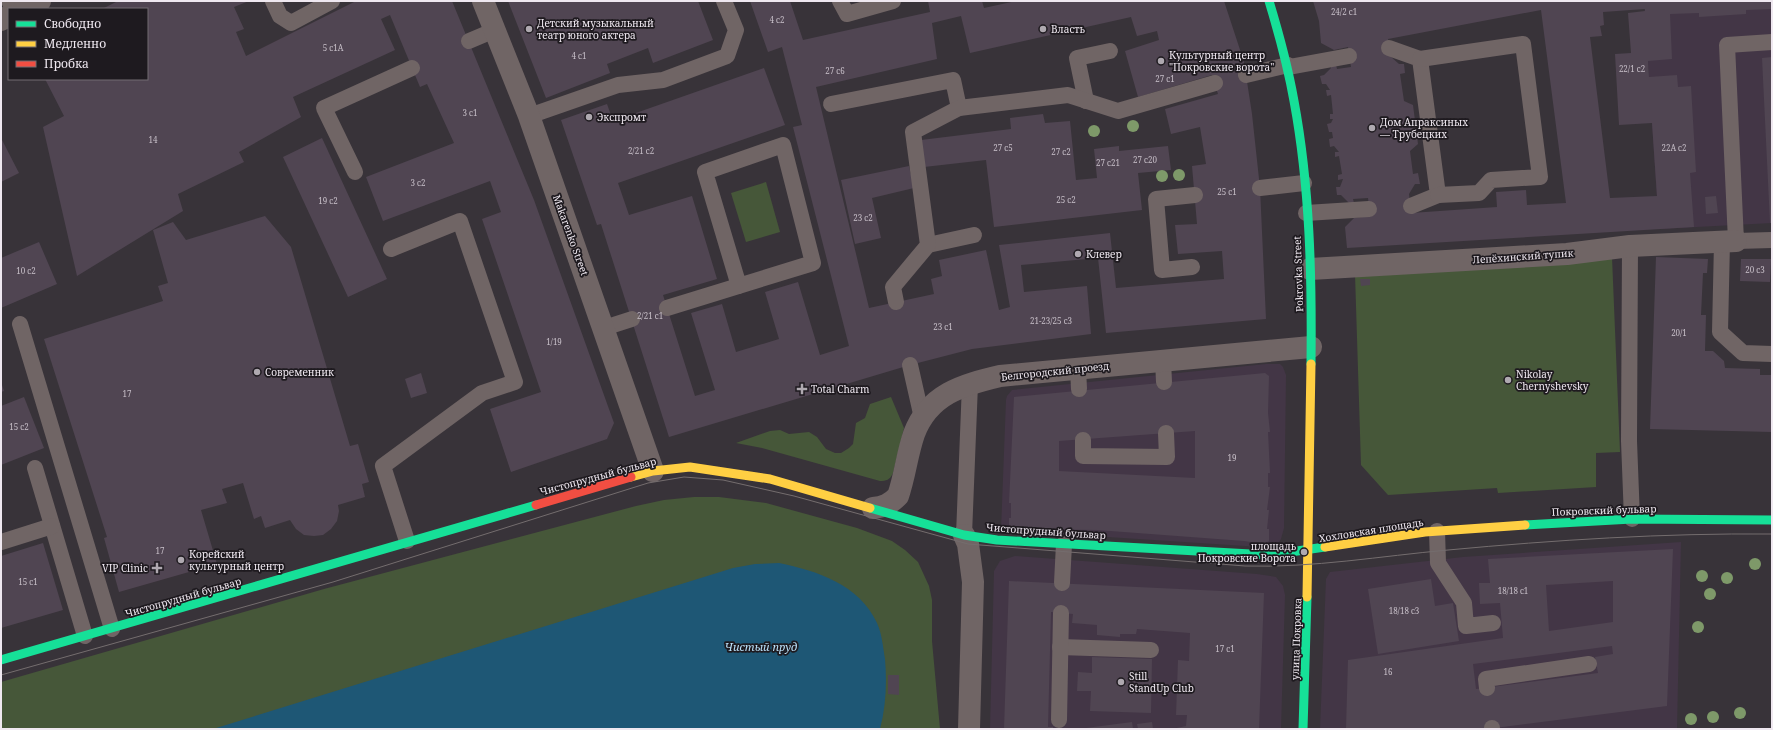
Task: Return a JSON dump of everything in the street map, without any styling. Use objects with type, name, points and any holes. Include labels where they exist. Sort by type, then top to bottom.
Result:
[{"type":"main road","name":"Pokrovka Street","points":[[1269,1],[1289,66],[1299,134],[1304,183],[1310,269],[1310,550]]},
{"type":"main road","name":"Чистопрудный бульвар","points":[[1,660],[112,629],[407,541],[653,471],[690,467],[755,476],[873,508],[964,535],[997,540],[1269,555],[1310,550]]},
{"type":"main road","name":"Покровский бульвар","points":[[1437,531],[1632,519],[1772,520]]},
{"type":"main road","name":"Хохловская площадь","points":[[1310,550],[1369,539],[1437,531]]},
{"type":"main road","name":"улица Покровка","points":[[1303,729],[1310,550]]},
{"type":"street","points":[[26,8],[40,1]]},
{"type":"street","name":"Makarenko Street","points":[[483,1],[529,116],[653,471]]},
{"type":"street","name":"Лепёхинский тупик","points":[[1310,269],[1567,254],[1630,246],[1729,242]]},
{"type":"street","name":"Белгородский проезд","points":[[873,508],[883,507],[892,502],[898,496],[914,435],[922,418],[930,406],[947,394],[970,384],[1000,376],[1078,379],[1162,360],[1311,347]]},
{"type":"street","points":[[964,535],[968,544],[973,582],[969,729]]},
{"type":"lane","points":[[273,1],[280,16],[290,23],[332,1]]},
{"type":"lane","points":[[529,116],[618,85],[663,80],[727,56],[736,30],[724,1]]},
{"type":"lane","points":[[840,1],[847,14],[894,1]]},
{"type":"lane","points":[[469,41],[495,30]]},
{"type":"lane","points":[[1772,42],[1727,45],[1729,242],[1720,332],[1743,353],[1772,354]]},
{"type":"lane","points":[[1389,48],[1420,59],[1523,44],[1540,177],[1491,180],[1479,193],[1438,195],[1410,206]]},
{"type":"lane","points":[[1086,101],[1077,58],[1110,51]]},
{"type":"lane","points":[[1246,75],[1349,56]]},
{"type":"lane","points":[[1420,59],[1438,195]]},
{"type":"lane","points":[[355,172],[324,108],[412,68]]},
{"type":"lane","points":[[831,104],[953,80],[959,108]]},
{"type":"lane","points":[[928,245],[913,132],[959,108],[1068,95],[1118,111],[1215,83]]},
{"type":"lane","points":[[667,308],[813,264],[783,145],[705,172],[739,286]]},
{"type":"lane","points":[[1260,188],[1304,183]]},
{"type":"lane","points":[[1192,267],[1162,270],[1156,199],[1195,195]]},
{"type":"lane","points":[[1306,212],[1369,209]]},
{"type":"lane","points":[[391,249],[460,221],[515,382],[482,393],[383,466],[407,541]]},
{"type":"lane","points":[[896,302],[893,287],[928,245],[974,235]]},
{"type":"lane","points":[[1729,242],[1772,240]]},
{"type":"lane","points":[[1630,246],[1629,441],[1632,519]]},
{"type":"lane","points":[[604,328],[632,319]]},
{"type":"lane","points":[[20,324],[112,629]]},
{"type":"lane","points":[[1162,360],[1164,382]]},
{"type":"lane","points":[[910,364],[922,418]]},
{"type":"lane","points":[[964,535],[970,384]]},
{"type":"lane","points":[[1083,440],[1083,456],[1167,457],[1166,433]]},
{"type":"lane","points":[[35,468],[85,636]]},
{"type":"lane","points":[[1,542],[52,526]]},
{"type":"lane","points":[[1437,531],[1438,563],[1464,603],[1466,626],[1493,623]]},
{"type":"lane","points":[[1062,583],[1064,544]]},
{"type":"lane","points":[[1059,720],[1061,613]]},
{"type":"lane","points":[[1060,647],[1151,650]]},
{"type":"lane","points":[[1487,688],[1486,679],[1589,664]]},
{"type":"shaded area","points":[[1644,1],[1772,1],[1772,223],[1659,229]]},
{"type":"shaded area","points":[[1266,364],[1280,364],[1286,375],[1284,528],[1281,539],[1275,548],[1001,530],[1006,400],[1007,396],[1012,390]]},
{"type":"shaded area","points":[[1681,542],[1677,729],[1320,729],[1326,579],[1330,572],[1463,557]]},
{"type":"shaded area","points":[[1015,556],[1257,574],[1276,577],[1283,586],[1285,595],[1281,729],[990,729],[994,571],[1000,561]]},
{"type":"green space","points":[[766,182],[780,232],[746,242],[731,193]]},
{"type":"green space","points":[[1612,257],[1620,452],[1596,453],[1596,487],[1498,493],[1497,488],[1388,495],[1361,465],[1355,274]]},
{"type":"green space","points":[[891,397],[904,428],[893,473],[889,479],[886,480],[880,481],[762,448],[736,443],[770,431],[780,430],[789,434],[809,432],[817,437],[826,449],[835,453],[841,453],[853,444],[856,423],[865,418],[870,404]]},
{"type":"green space","points":[[694,497],[719,497],[766,503],[857,528],[892,541],[918,562],[929,586],[932,600],[932,641],[940,729],[1,729],[1,682],[324,589],[636,506],[664,500]]},
{"type":"water","name":"Чистый пруд","points":[[779,563],[808,570],[836,581],[859,598],[877,623],[885,659],[886,677],[884,712],[880,729],[213,729],[733,568],[755,564]]},
{"type":"building","points":[[118,1],[249,1],[234,7],[244,29],[236,32],[246,56],[356,1],[452,1],[534,200],[614,423],[607,439],[511,472],[490,409],[541,392],[482,219],[501,212],[490,181],[383,221],[366,177],[454,143],[427,84],[420,87],[390,15],[381,19],[395,50],[293,97],[301,117],[239,152],[244,162],[178,194],[183,211],[77,276],[43,127],[64,116],[46,80],[148,80],[148,8],[104,8]]},
{"type":"building","points":[[508,1],[698,1],[713,40],[653,63],[648,48],[607,64],[610,73],[546,98]]},
{"type":"building","points":[[750,1],[790,1],[803,40],[930,12],[928,1],[982,1],[984,8],[1016,1],[1224,1],[1244,62],[1252,114],[1260,188],[1266,319],[1106,333],[1098,258],[1021,265],[1024,292],[1087,286],[1091,334],[972,349],[910,365],[669,437],[601,224],[597,225],[561,120],[607,104],[613,121],[764,68],[785,125],[618,183],[629,215],[692,196],[717,279],[663,295],[695,396],[715,390],[691,313],[722,304],[736,352],[779,339],[765,292],[798,282],[820,355],[849,346],[793,127],[802,125],[782,47],[768,52]],"holes":[[[961,16],[970,53],[1131,17],[1137,36],[1157,31],[1159,40],[1125,51],[1138,97],[1212,75],[1218,94],[1165,109],[1171,134],[1200,127],[1206,164],[1192,166],[1197,224],[1175,225],[1178,254],[1222,251],[1224,279],[1116,288],[1110,233],[999,245],[1010,307],[999,310],[986,250],[939,260],[942,276],[931,279],[934,294],[869,308],[816,87],[937,59],[932,23]]]},
{"type":"building","name":"Дом Апраксиных — Трубецких","points":[[1313,1],[1772,1],[1772,9],[1746,10],[1746,14],[1699,17],[1699,13],[1670,14],[1672,59],[1648,61],[1649,77],[1677,75],[1678,87],[1691,86],[1696,172],[1690,173],[1694,227],[1347,248],[1345,227],[1354,218],[1370,216],[1368,198],[1353,199],[1354,203],[1349,203],[1341,195],[1337,195],[1336,187],[1340,187],[1343,179],[1338,180],[1338,175],[1342,174],[1339,156],[1335,157],[1335,152],[1339,152],[1334,146],[1330,147],[1329,139],[1333,138],[1332,132],[1329,132],[1327,124],[1331,123],[1333,119],[1330,119],[1330,114],[1333,114],[1331,95],[1327,96],[1326,90],[1330,90],[1326,84],[1322,84],[1320,76],[1324,75],[1331,68],[1331,65],[1336,65],[1337,69],[1351,67],[1348,47],[1334,50],[1321,43],[1319,21]],"holes":[[[1645,9],[1645,11],[1628,13],[1631,53],[1615,54],[1619,125],[1652,123],[1657,196],[1610,198],[1590,37],[1602,36],[1600,26],[1604,25],[1603,12]],[[1541,10],[1566,203],[1527,205],[1526,190],[1496,192],[1497,207],[1411,213],[1409,194],[1415,184],[1420,184],[1418,173],[1413,174],[1410,151],[1418,144],[1413,105],[1404,101],[1400,74],[1405,73],[1404,64],[1399,64],[1390,56],[1388,39]]]},
{"type":"building","points":[[1772,57],[1772,223],[1770,223],[1762,58]]},
{"type":"building","points":[[1043,114],[1045,123],[1070,121],[1076,180],[1097,178],[1094,149],[1119,146],[1119,151],[1168,146],[1171,170],[1138,173],[1142,210],[994,227],[986,160],[924,167],[921,140],[1011,129],[1010,118]]},
{"type":"building","points":[[1,138],[19,173],[1,182]]},
{"type":"building","points":[[322,138],[387,279],[348,297],[283,157]]},
{"type":"building","points":[[909,166],[914,188],[872,198],[881,238],[855,244],[841,180]]},
{"type":"building","points":[[1716,196],[1718,213],[1706,214],[1705,197]]},
{"type":"building","points":[[265,216],[291,247],[350,446],[358,444],[369,482],[362,484],[365,497],[338,505],[339,511],[337,521],[331,529],[323,535],[314,536],[304,535],[296,529],[290,520],[265,528],[261,516],[254,519],[243,483],[222,489],[227,503],[201,510],[217,564],[119,592],[104,538],[107,537],[44,339],[163,301],[158,286],[168,283],[153,230],[173,222],[186,240]]},
{"type":"building","points":[[39,242],[57,284],[1,308],[1,258]]},
{"type":"building","points":[[1656,257],[1708,259],[1707,273],[1703,273],[1701,315],[1706,315],[1705,351],[1713,351],[1724,361],[1725,368],[1760,369],[1760,375],[1772,375],[1772,432],[1650,429]]},
{"type":"building","points":[[1741,259],[1771,259],[1770,282],[1740,281]]},
{"type":"building","points":[[1360,279],[1370,279],[1370,285],[1361,286]]},
{"type":"building","points":[[421,373],[427,393],[411,398],[405,379]]},
{"type":"building","points":[[1265,373],[1269,376],[1268,413],[1270,432],[1268,432],[1270,473],[1268,473],[1268,487],[1270,487],[1267,510],[1269,510],[1267,529],[1269,529],[1269,541],[1265,544],[1244,541],[1097,530],[1013,529],[1009,525],[1009,518],[1011,518],[1011,503],[1009,503],[1014,397]],"holes":[[[1195,431],[1195,478],[1059,471],[1059,441]]]},
{"type":"building","points":[[1,382],[4,391],[1,392]]},
{"type":"building","points":[[24,397],[44,448],[1,465],[1,406]]},
{"type":"building","points":[[43,543],[63,610],[1,628],[1,556]]},
{"type":"building","points":[[1673,549],[1667,706],[1487,729],[1346,729],[1348,660],[1503,638],[1500,603],[1480,604],[1479,583],[1490,583],[1488,559]],"holes":[[[1613,581],[1613,622],[1549,631],[1546,585]],[[1612,646],[1613,654],[1595,657],[1598,673],[1476,689],[1473,664]]]},
{"type":"building","points":[[1431,579],[1435,606],[1453,603],[1459,641],[1378,654],[1368,589]]},
{"type":"building","points":[[1009,581],[1264,593],[1259,729],[1172,729],[1186,726],[1187,715],[1176,715],[1178,660],[1189,661],[1190,633],[1137,629],[1136,634],[1120,634],[1120,637],[1097,635],[1097,625],[1072,623],[1073,614],[1051,612],[1048,727],[1053,727],[1053,729],[1004,729]]},
{"type":"building","name":"Still StandUp Club","points":[[1092,657],[1152,659],[1151,713],[1090,711],[1091,691],[1077,691],[1078,672],[1092,673]]},
{"type":"building","points":[[888,675],[899,675],[899,695],[888,694]]},
{"type":"building","points":[[1132,722],[1133,729],[1086,729],[1086,728]]},
{"type":"building","points":[[1152,722],[1153,729],[1138,729],[1137,724]]},
{"type":"tram line","points":[[1,675],[333,582],[648,483],[684,477],[723,480],[794,496],[968,544],[1245,566],[1321,563],[1448,550],[1569,540],[1650,536],[1772,534]]},
{"type":"traffic: fast","points":[[1269,1],[1292,88],[1304,166],[1309,232],[1311,364]]},
{"type":"traffic: fast","points":[[1,660],[536,505]]},
{"type":"traffic: fast","points":[[870,508],[964,535],[997,540],[1269,555],[1325,547]]},
{"type":"traffic: fast","points":[[1525,525],[1632,519],[1772,520]]},
{"type":"traffic: fast","points":[[1303,729],[1307,597]]},
{"type":"traffic: slow","points":[[1307,597],[1311,364]]},
{"type":"traffic: slow","points":[[631,477],[653,471],[690,467],[770,479],[870,508]]},
{"type":"traffic: slow","points":[[1325,547],[1425,532],[1525,525]]},
{"type":"traffic: jam","points":[[536,505],[631,477]]},
{"type":"place","name":"Детский музыкальный театр юного актера","points":[[529,29]]},
{"type":"place","name":"Власть","points":[[1043,29]]},
{"type":"place","name":"Культурный центр \"Покровские ворота\"","points":[[1161,61]]},
{"type":"place","name":"Экспромт","points":[[589,117]]},
{"type":"place","name":"Дом Апраксиных — Трубецких","points":[[1372,128]]},
{"type":"place","name":"Клевер","points":[[1078,254]]},
{"type":"place","name":"Современник","points":[[257,372]]},
{"type":"place","name":"Nikolay Chernyshevsky","points":[[1508,380]]},
{"type":"place","name":"Total Charm","points":[[802,389]]},
{"type":"place","name":"площадь Покровские Ворота","points":[[1304,552]]},
{"type":"place","name":"Корейский культурный центр","points":[[181,560]]},
{"type":"place","name":"VIP Clinic","points":[[157,568]]},
{"type":"place","name":"Still StandUp Club","points":[[1121,682]]}]
